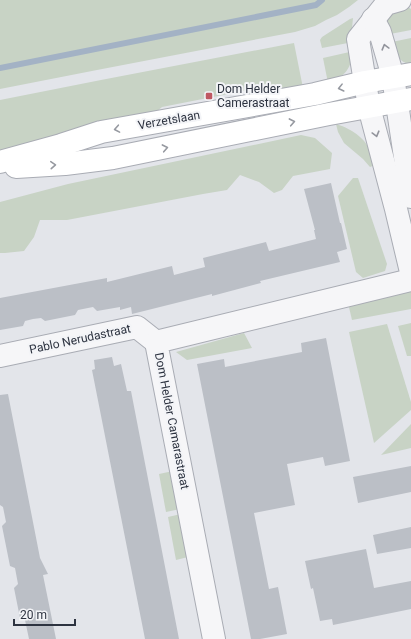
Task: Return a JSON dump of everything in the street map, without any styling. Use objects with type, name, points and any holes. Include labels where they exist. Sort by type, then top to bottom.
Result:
[{"type":"main road","name":"Verzetslaan","points":[[0,162],[101,132],[314,94],[365,82],[402,76]]},
{"type":"main road","points":[[0,168],[65,164],[113,158],[404,101]]},
{"type":"street","points":[[400,0],[386,4],[358,39],[369,107],[411,272]]},
{"type":"street","points":[[373,19],[402,76],[411,197]]},
{"type":"street","name":"Dom Helder Camarastraat","points":[[214,639],[156,342],[411,280]]},
{"type":"street","name":"Pablo Nerudastraat","points":[[0,356],[137,327],[156,342]]},
{"type":"green space","points":[[0,0],[358,0],[337,15],[315,26],[295,32],[0,89]]},
{"type":"green space","points":[[407,6],[411,9],[411,30],[385,35],[386,17],[389,13]]},
{"type":"green space","points":[[353,18],[353,42],[322,48],[320,40],[322,37]]},
{"type":"green space","points":[[411,38],[411,65],[403,62],[387,43]]},
{"type":"green space","points":[[294,43],[303,88],[286,92],[258,88],[162,107],[148,119],[0,155],[0,100]]},
{"type":"green space","points":[[354,51],[351,63],[343,75],[328,83],[323,58]]},
{"type":"green space","points":[[336,124],[350,130],[366,143],[375,165],[370,167],[344,143],[338,132]]},
{"type":"green space","points":[[301,135],[315,138],[332,153],[330,169],[293,176],[282,190],[274,193],[259,182],[240,175],[227,190],[67,220],[40,220],[34,237],[24,251],[0,253],[0,202],[68,184]]},
{"type":"green space","points":[[353,178],[358,178],[387,264],[385,271],[363,278],[356,272],[338,196]]},
{"type":"green space","points":[[411,287],[411,309],[352,320],[348,303]]},
{"type":"green space","points":[[411,323],[411,356],[407,356],[398,326]]},
{"type":"green space","points":[[387,324],[411,402],[411,410],[374,443],[349,332]]},
{"type":"green space","points":[[244,333],[252,348],[187,360],[176,352]]},
{"type":"green space","points":[[411,424],[411,448],[381,455]]},
{"type":"green space","points":[[173,471],[180,509],[166,512],[159,474]]},
{"type":"green space","points":[[181,514],[188,557],[176,560],[168,517]]},
{"type":"building","points":[[331,183],[347,249],[337,252],[340,262],[260,281],[261,283],[212,296],[212,294],[132,314],[131,307],[120,310],[120,307],[97,311],[93,307],[78,310],[75,315],[45,321],[41,318],[33,319],[25,321],[23,326],[0,330],[0,298],[107,278],[107,282],[172,266],[174,275],[205,267],[203,258],[266,242],[269,251],[316,239],[304,189]]},
{"type":"building","points":[[326,338],[350,461],[325,466],[323,457],[287,464],[295,505],[254,513],[269,589],[278,587],[287,634],[260,639],[251,639],[197,364],[224,359],[225,367],[302,352],[301,343]]},
{"type":"building","points":[[112,357],[114,366],[121,364],[127,391],[131,391],[179,639],[145,639],[92,370],[95,369],[94,360]]},
{"type":"building","points":[[8,394],[40,558],[48,574],[43,575],[56,639],[29,639],[25,620],[20,618],[14,588],[18,584],[15,568],[10,566],[2,526],[6,522],[3,507],[0,505],[0,395]]},
{"type":"building","points":[[411,466],[411,492],[358,503],[353,477]]},
{"type":"building","points":[[411,527],[411,548],[377,554],[373,535]]},
{"type":"building","points":[[366,549],[374,588],[411,581],[411,609],[333,625],[332,619],[320,621],[313,588],[311,589],[305,561]]},
{"type":"waterway","points":[[0,68],[316,5],[322,0]]},
{"type":"place","name":"Dom Helder Camerastraat","points":[[209,96]]}]
